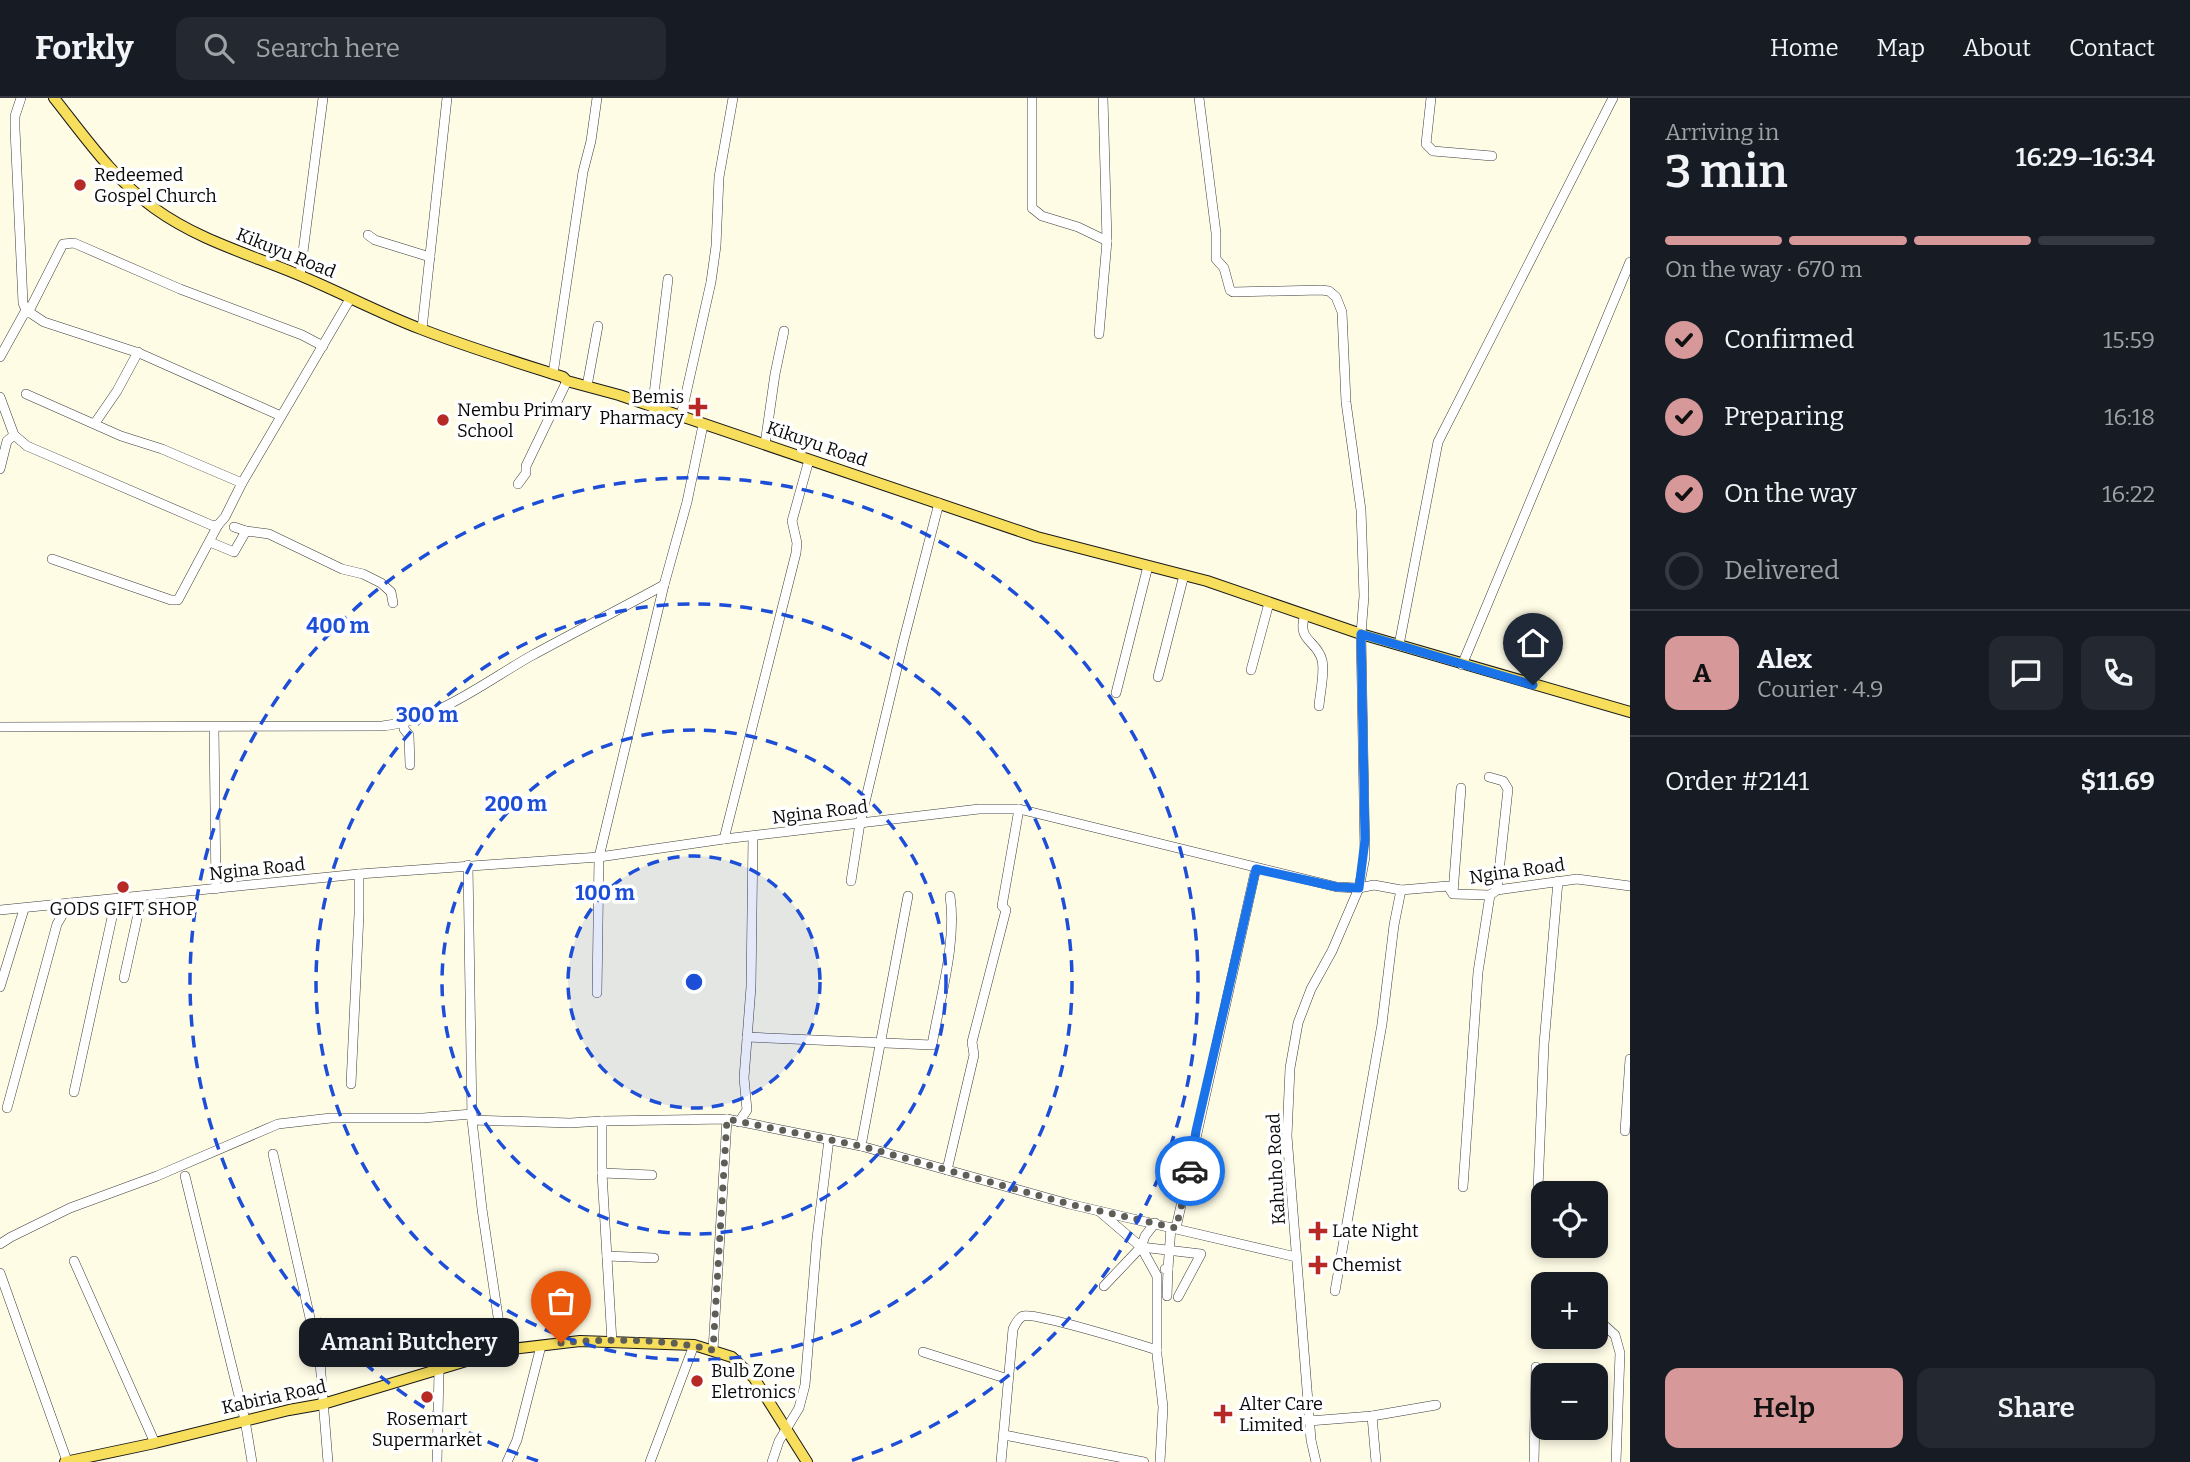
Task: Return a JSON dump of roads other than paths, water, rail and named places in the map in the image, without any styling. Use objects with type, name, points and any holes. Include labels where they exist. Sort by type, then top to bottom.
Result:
[{"type":"main road","name":"Kikuyu Road","points":[[54,98],[104,162],[151,206],[182,228],[300,275],[422,329],[567,381],[681,416],[1037,537],[1184,575],[1361,634],[1630,712]]},
{"type":"main road","name":"Kabiria Road","points":[[66,1462],[323,1404],[503,1350],[580,1341],[694,1345],[732,1357],[754,1378],[807,1462]]},
{"type":"street","points":[[21,98],[15,116],[15,130],[19,248],[23,303],[27,311],[44,322],[138,352],[281,416]]},
{"type":"street","points":[[300,275],[323,98]]},
{"type":"street","points":[[422,329],[447,98]]},
{"type":"street","points":[[553,374],[583,172],[597,98]]},
{"type":"street","points":[[681,416],[711,282],[716,246],[719,177],[733,98]]},
{"type":"street","points":[[1032,98],[1032,208],[1042,216],[1078,226],[1107,241]]},
{"type":"street","points":[[1099,334],[1107,241],[1102,98]]},
{"type":"street","name":"Kahuho Road","points":[[1199,98],[1216,233],[1216,259],[1224,268],[1230,290],[1329,291],[1336,297],[1342,312],[1346,402],[1361,510],[1365,840],[1359,888],[1297,1023],[1290,1068],[1287,1136],[1309,1421],[1316,1462]]},
{"type":"street","points":[[1431,98],[1426,144],[1429,149],[1492,156]]},
{"type":"street","points":[[1399,645],[1438,442],[1613,98]]},
{"type":"street","points":[[368,235],[375,240],[430,257]]},
{"type":"street","points":[[0,357],[63,244],[74,243],[180,289],[302,335],[323,346]]},
{"type":"street","points":[[1462,665],[1630,262]]},
{"type":"street","points":[[650,406],[653,402],[668,279]]},
{"type":"street","points":[[52,559],[171,600],[178,600],[242,483],[350,299]]},
{"type":"street","points":[[587,386],[598,326]]},
{"type":"street","points":[[765,444],[784,331]]},
{"type":"street","points":[[95,423],[117,391],[138,352]]},
{"type":"street","points":[[517,484],[526,473],[526,466],[567,381]]},
{"type":"street","points":[[26,394],[121,436],[162,449],[242,483]]},
{"type":"street","points":[[0,397],[14,435],[27,446],[211,525],[218,525]]},
{"type":"street","points":[[597,993],[599,857],[664,585],[687,502],[703,425]]},
{"type":"street","points":[[0,469],[7,441],[14,435]]},
{"type":"street","points":[[724,839],[796,553],[797,543],[792,521],[808,460]]},
{"type":"street","points":[[851,881],[860,823],[939,503]]},
{"type":"street","points":[[234,527],[269,534],[342,569],[363,574],[381,583],[391,592],[393,603]]},
{"type":"street","points":[[210,542],[232,552],[237,551],[246,531]]},
{"type":"street","points":[[1116,693],[1148,566]]},
{"type":"street","points":[[1158,677],[1184,575]]},
{"type":"street","points":[[0,727],[382,726],[404,723],[425,717],[664,585]]},
{"type":"street","points":[[1251,670],[1269,603]]},
{"type":"street","points":[[1305,615],[1302,624],[1304,635],[1320,656],[1322,663],[1319,706]]},
{"type":"street","points":[[404,723],[404,729],[409,735],[410,765]]},
{"type":"street","points":[[214,727],[216,889]]},
{"type":"street","points":[[1463,1187],[1479,972],[1494,892],[1507,789],[1503,781],[1489,777]]},
{"type":"street","points":[[1453,894],[1461,788]]},
{"type":"street","name":"Ngina Road","points":[[0,910],[359,874],[599,857],[724,839],[979,809],[1019,809],[1337,887],[1374,886],[1401,890],[1448,886],[1453,894],[1494,892],[1577,879],[1630,886]]},
{"type":"street","points":[[947,1170],[974,1055],[972,1042],[1006,910],[1002,906],[1019,809]]},
{"type":"street","points":[[739,1122],[747,1110],[744,1078],[751,987],[753,836]]},
{"type":"street","points":[[468,865],[472,1117],[482,1209],[503,1350]]},
{"type":"street","points":[[1167,1296],[1174,1228],[1256,869]]},
{"type":"street","points":[[351,1084],[359,874]]},
{"type":"street","points":[[1538,1181],[1544,1044],[1558,881]]},
{"type":"street","points":[[1335,1291],[1382,1024],[1401,890]]},
{"type":"street","points":[[861,1146],[908,896]]},
{"type":"street","points":[[747,1037],[932,1045],[951,938],[950,896]]},
{"type":"street","points":[[124,978],[142,897]]},
{"type":"street","points":[[74,1093],[116,899]]},
{"type":"street","points":[[7,1108],[57,924],[69,904]]},
{"type":"street","points":[[0,987],[24,909]]},
{"type":"street","points":[[1625,1131],[1630,1059]]},
{"type":"street","points":[[0,1244],[70,1208],[158,1176],[278,1125],[331,1118],[472,1117],[570,1123],[727,1119],[861,1146],[1098,1210],[1296,1256]]},
{"type":"street","points":[[713,1350],[727,1119]]},
{"type":"street","points":[[602,1121],[602,1173],[612,1342]]},
{"type":"street","points":[[772,1462],[779,1441],[799,1408],[805,1385],[817,1238],[829,1139]]},
{"type":"street","points":[[273,1154],[320,1362],[328,1462]]},
{"type":"street","points":[[602,1173],[652,1175]]},
{"type":"street","points":[[185,1176],[245,1420],[252,1462]]},
{"type":"street","points":[[1098,1210],[1142,1247],[1157,1276],[1157,1350],[1163,1407],[1160,1462]]},
{"type":"street","points":[[1104,1286],[1142,1247],[1145,1236],[1154,1223]]},
{"type":"street","points":[[1142,1247],[1201,1254],[1178,1297]]},
{"type":"street","points":[[607,1256],[654,1258]]},
{"type":"street","points":[[74,1261],[155,1443]]},
{"type":"street","points":[[1152,1268],[1168,1269]]},
{"type":"street","points":[[0,1273],[66,1462]]},
{"type":"street","points":[[1001,1462],[1013,1329],[1024,1315],[1079,1327],[1157,1350]]},
{"type":"street","points":[[1608,1329],[1615,1335],[1620,1353],[1616,1462]]},
{"type":"street","points":[[650,1462],[694,1345]]},
{"type":"street","points":[[507,1462],[517,1440],[541,1346]]},
{"type":"street","points":[[923,1352],[1008,1379]]},
{"type":"street","points":[[437,1462],[439,1371]]},
{"type":"street","points":[[1309,1421],[1372,1416],[1436,1405]]},
{"type":"street","points":[[1372,1416],[1376,1462]]},
{"type":"street","points":[[1004,1435],[1144,1462]]},
{"type":"street","points":[[1535,1440],[1535,1462]]},
{"type":"place","name":"Redeemed Gospel Church","points":[[80,185]]},
{"type":"place","name":"Bemis Pharmacy","points":[[698,407]]},
{"type":"place","name":"Nembu Primary School","points":[[443,420]]},
{"type":"place","name":"GODS GIFT SHOP","points":[[123,887]]},
{"type":"place","name":"Late Night","points":[[1318,1231]]},
{"type":"place","name":"Chemist","points":[[1318,1265]]},
{"type":"place","name":"Amani Butchery","points":[[561,1343]]},
{"type":"place","name":"Bulb Zone Eletronics","points":[[697,1381]]},
{"type":"place","name":"Rosemart Supermarket","points":[[427,1397]]},
{"type":"place","name":"Alter Care Limited","points":[[1223,1414]]}]
